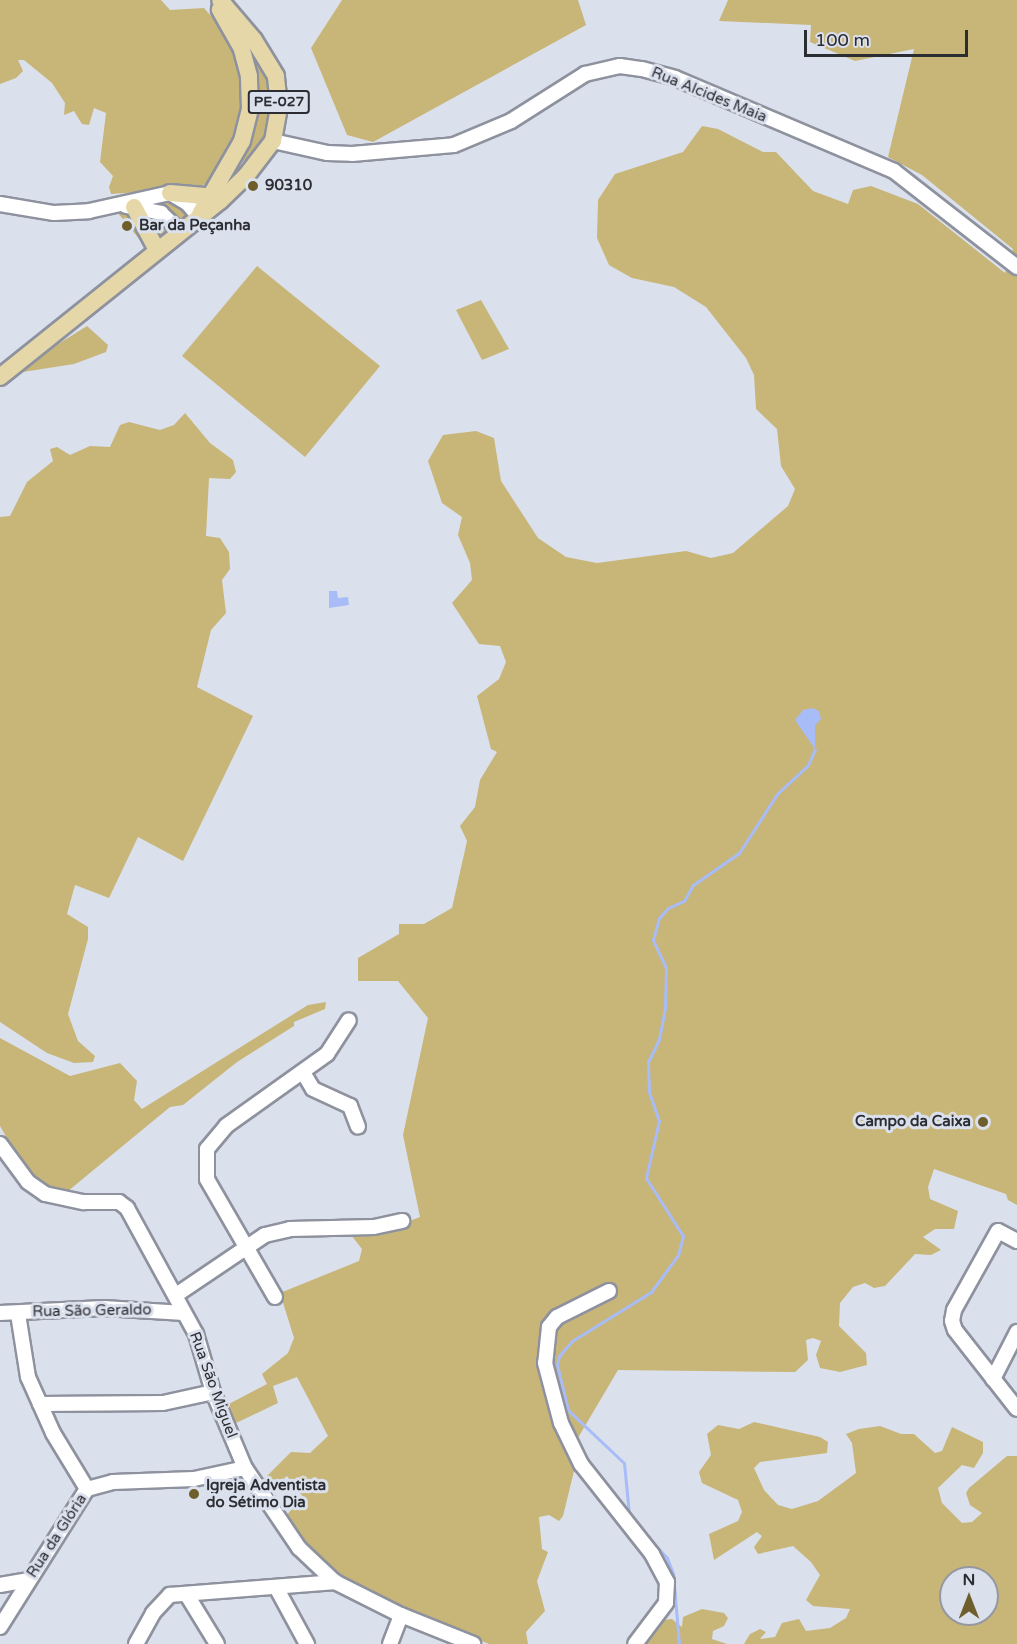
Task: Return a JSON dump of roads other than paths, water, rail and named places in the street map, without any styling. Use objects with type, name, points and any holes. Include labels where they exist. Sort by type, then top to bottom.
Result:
[{"type":"main road","name":"PE-027","points":[[199,218],[208,196],[242,141],[250,93],[241,46],[212,0]]},
{"type":"main road","name":"PE-027","points":[[0,377],[199,218],[246,176],[273,141],[279,106],[276,76],[248,32],[220,0]]},
{"type":"main road","points":[[170,193],[208,196]]},
{"type":"main road","points":[[134,207],[157,250]]},
{"type":"street","name":"Rua Alcides Maia","points":[[273,141],[344,153],[401,152],[454,145],[511,122],[585,74],[620,66],[642,69],[675,78],[894,171],[1017,267]]},
{"type":"street","points":[[0,204],[54,213],[112,206],[170,193],[188,204],[199,218]]},
{"type":"street","points":[[112,206],[134,207],[161,213],[181,232]]},
{"type":"street","points":[[275,1297],[207,1179],[207,1149],[226,1126],[304,1074],[327,1054],[349,1020]]},
{"type":"street","points":[[304,1074],[320,1093],[350,1106],[358,1127]]},
{"type":"street","name":"Rua São Miguel","points":[[0,1144],[28,1182],[45,1194],[124,1204],[196,1334],[213,1392],[245,1468],[294,1542],[335,1582],[401,1615],[473,1644]]},
{"type":"street","points":[[176,1295],[265,1235],[290,1229],[374,1227],[402,1221]]},
{"type":"street","points":[[1017,1241],[998,1231],[954,1310],[952,1321],[1017,1409]]},
{"type":"street","points":[[609,1291],[557,1317],[549,1327],[545,1363],[558,1415],[581,1464],[652,1554],[667,1582],[666,1603],[635,1644]]},
{"type":"street","name":"Rua São Geraldo","points":[[0,1313],[18,1314],[104,1308],[184,1313]]},
{"type":"street","points":[[18,1314],[28,1377],[68,1460],[87,1489]]},
{"type":"street","points":[[993,1379],[1017,1332]]},
{"type":"street","points":[[40,1404],[163,1404],[213,1392]]},
{"type":"street","name":"Rua da Glória","points":[[0,1626],[87,1489],[122,1481],[177,1482],[245,1468]]},
{"type":"street","points":[[0,1585],[28,1580]]},
{"type":"street","points":[[136,1644],[165,1599],[335,1582]]},
{"type":"street","points":[[277,1589],[307,1644]]},
{"type":"street","points":[[187,1595],[217,1644]]},
{"type":"street","points":[[390,1644],[401,1615]]},
{"type":"water","points":[[329,591],[337,591],[338,598],[348,597],[349,605],[329,608]]},
{"type":"water","points":[[812,708],[819,711],[821,719],[815,726],[815,749],[795,720],[803,710]]},
{"type":"waterway","points":[[629,1514],[624,1463],[568,1410],[557,1365],[559,1356],[572,1341],[651,1292],[678,1255],[683,1236],[646,1178],[659,1121],[649,1092],[648,1062],[659,1039],[665,1008],[666,968],[653,940],[659,918],[668,908],[684,901],[693,885],[739,853],[777,794],[808,765],[815,749]]},
{"type":"waterway","points":[[642,1531],[667,1558],[673,1574],[679,1644]]},
{"type":"place","name":"90310","points":[[253,186]]},
{"type":"place","name":"Bar da Peçanha","points":[[127,226]]},
{"type":"place","name":"Campo da Caixa","points":[[983,1122]]},
{"type":"place","name":"Igreja Adventista do Sétimo Dia","points":[[194,1494]]}]
